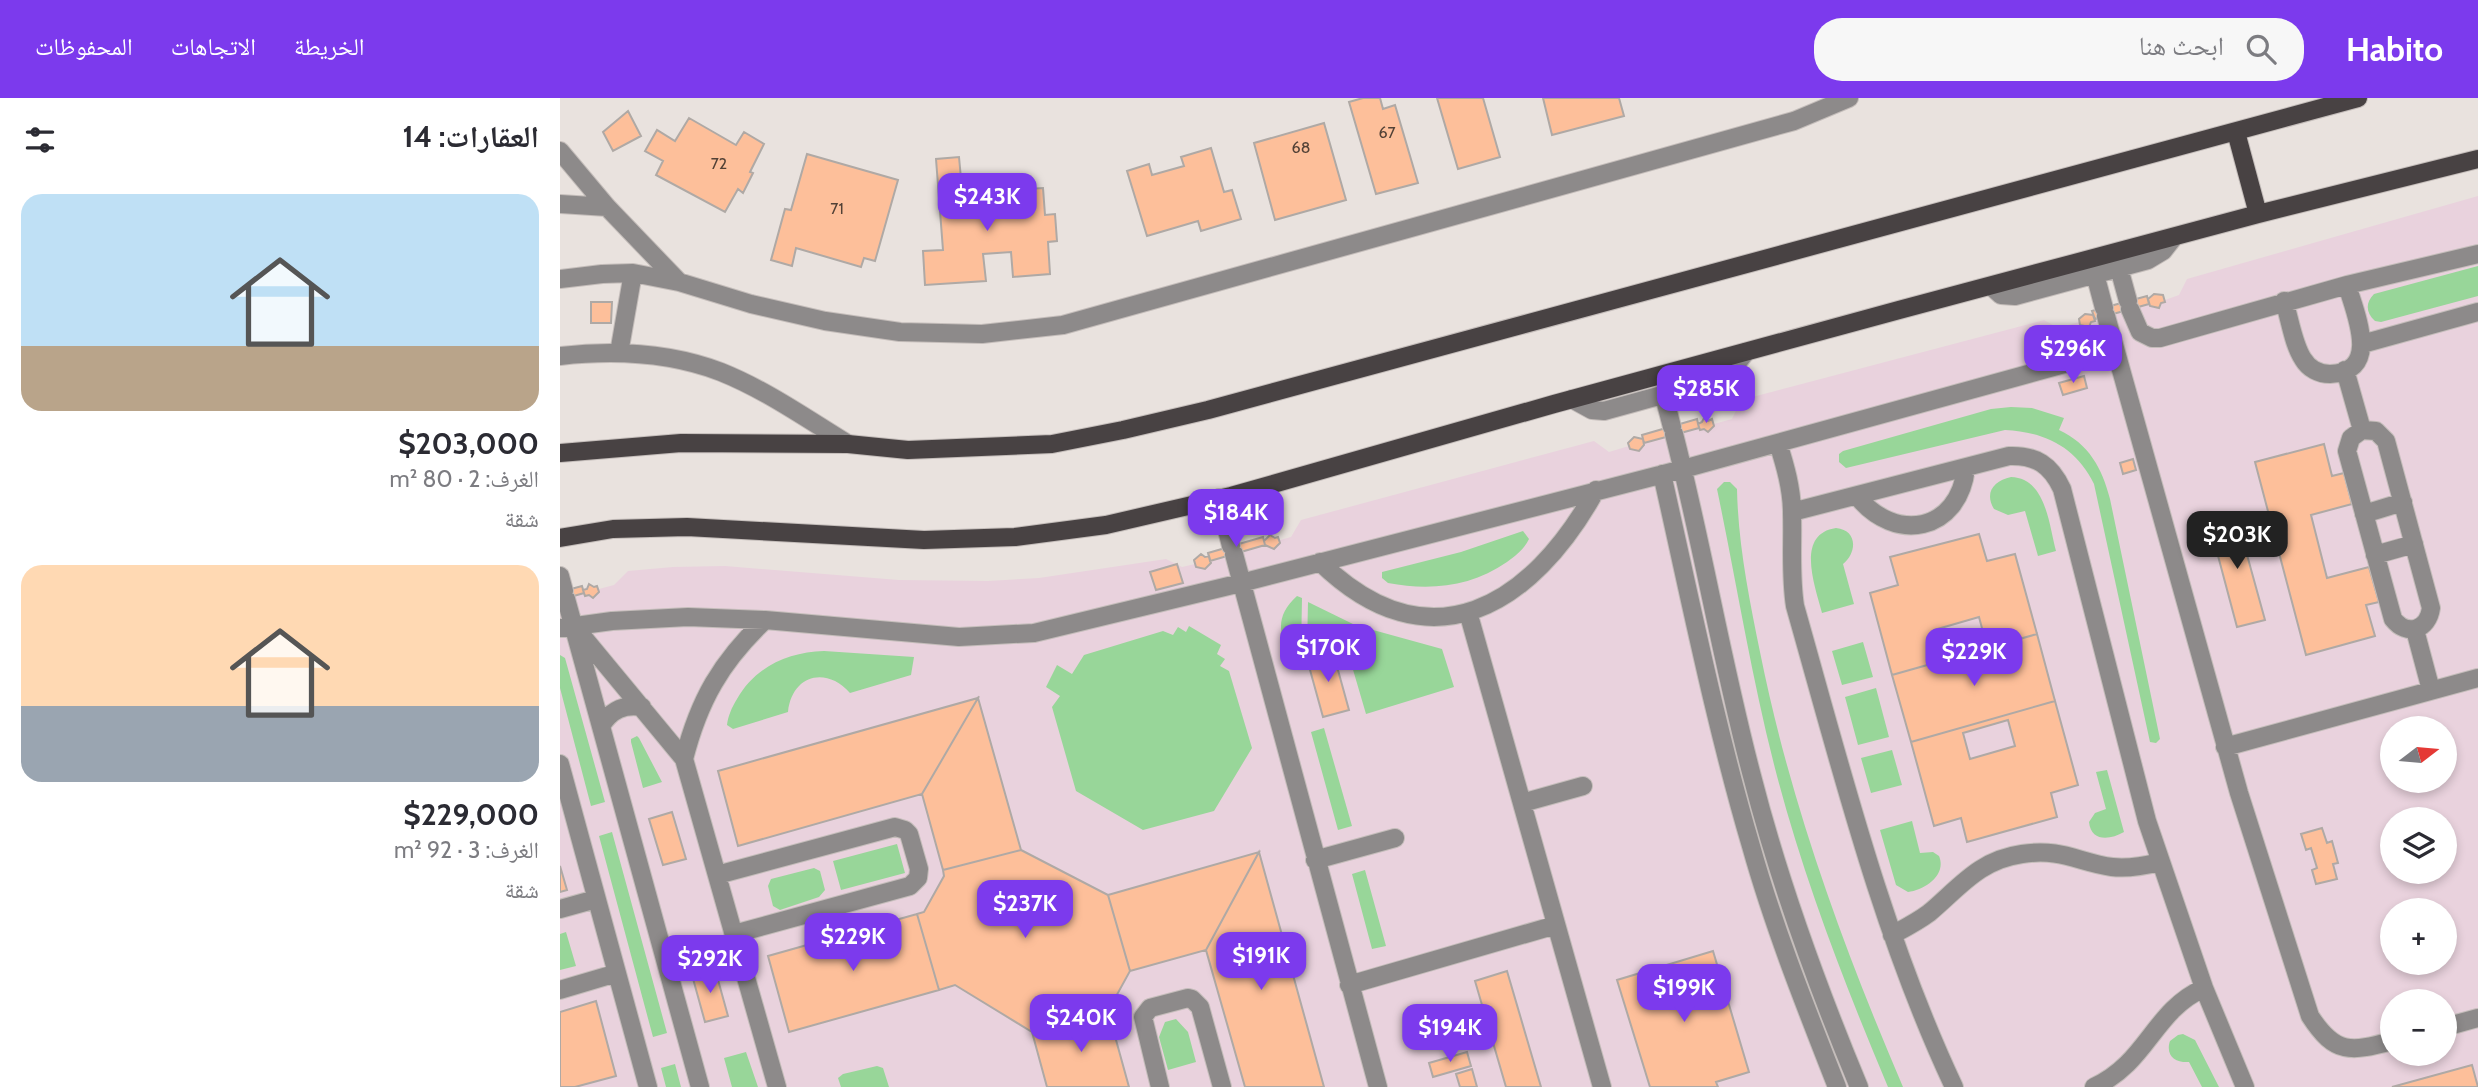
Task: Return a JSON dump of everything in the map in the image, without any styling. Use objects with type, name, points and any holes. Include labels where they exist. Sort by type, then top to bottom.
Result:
[{"type":"main road","points":[[560,453],[681,443],[848,444],[908,450],[980,448],[1052,444],[1123,430],[1208,410],[2358,98]]},
{"type":"main road","points":[[2236,132],[2258,214]]},
{"type":"main road","points":[[560,538],[613,529],[687,527],[924,540],[1015,537],[1106,525],[1219,498],[1572,399],[2258,214],[2478,159]]},
{"type":"street","points":[[560,279],[633,273],[679,282],[825,321],[900,332],[982,334],[1063,325],[1794,121],[1849,98]]},
{"type":"street","points":[[560,151],[607,207],[679,282]]},
{"type":"street","points":[[560,204],[607,207]]},
{"type":"street","points":[[1991,286],[2001,295],[2015,296],[2156,257],[2174,237]]},
{"type":"street","points":[[2119,268],[2140,332],[2152,338],[2160,338],[2347,285],[2478,254]]},
{"type":"street","points":[[619,353],[633,273]]},
{"type":"street","points":[[2095,274],[2225,747],[2310,1016],[2325,1037],[2343,1048],[2364,1048],[2380,1044]]},
{"type":"street","points":[[2284,302],[2301,357],[2307,365],[2325,374],[2345,370],[2354,366],[2359,359],[2362,344],[2347,285]]},
{"type":"street","points":[[2362,344],[2478,312]]},
{"type":"street","points":[[567,627],[688,617],[765,620],[926,635],[979,637],[1051,630],[1662,474],[2115,350]]},
{"type":"street","points":[[1572,399],[1592,410],[1604,411],[1664,396],[1720,379],[1730,372],[1746,352]]},
{"type":"street","points":[[560,356],[619,353],[673,359],[719,372],[763,392],[848,444]]},
{"type":"street","points":[[2345,370],[2362,430]]},
{"type":"street","points":[[1664,396],[1683,468],[1735,709],[1770,842],[1798,928],[1859,1087]]},
{"type":"street","points":[[2362,430],[2376,431],[2386,441],[2403,502],[2431,608],[2430,618],[2424,626],[2415,630],[2406,630],[2393,619],[2347,451],[2351,438],[2362,430]]},
{"type":"street","points":[[1778,443],[1792,512],[1790,563],[1795,606],[1892,935],[1926,1025],[1954,1087]]},
{"type":"street","points":[[1792,512],[2009,456],[2036,459],[2047,466],[2056,477],[2062,489],[2134,779],[2204,988],[2245,1087]]},
{"type":"street","points":[[1857,496],[1873,513],[1895,524],[1921,525],[1933,521],[1953,504],[1960,493],[1966,468]]},
{"type":"street","points":[[1662,474],[1716,714],[1751,847],[1779,935],[1837,1087]]},
{"type":"street","points":[[1320,562],[1357,594],[1401,614],[1435,617],[1468,612],[1503,598],[1532,575],[1577,522],[1596,491]]},
{"type":"street","points":[[1219,498],[1378,1087]]},
{"type":"street","points":[[2364,514],[2403,502]]},
{"type":"street","points":[[2375,555],[2414,544]]},
{"type":"street","points":[[564,588],[567,627],[601,726],[700,1087]]},
{"type":"street","points":[[1468,612],[1602,1087]]},
{"type":"street","points":[[684,759],[692,727],[705,697],[742,643],[765,620]]},
{"type":"street","points":[[567,627],[642,708],[684,759],[777,1087]]},
{"type":"street","points":[[2415,630],[2431,690]]},
{"type":"street","points":[[2225,747],[2478,677]]},
{"type":"street","points":[[601,726],[606,717],[623,707],[642,708]]},
{"type":"street","points":[[560,764],[648,1087]]},
{"type":"street","points":[[1522,803],[1583,786]]},
{"type":"street","points":[[717,875],[895,827],[909,834],[919,869],[918,878],[910,886],[734,934]]},
{"type":"street","points":[[1315,860],[1395,838]]},
{"type":"street","points":[[1892,935],[1927,915],[1970,875],[2003,858],[2043,852],[2064,854],[2114,867],[2145,866],[2160,862]]},
{"type":"street","points":[[560,909],[596,899]]},
{"type":"street","points":[[1349,985],[1556,926]]},
{"type":"street","points":[[560,990],[617,973]]},
{"type":"street","points":[[2094,1087],[2115,1076],[2137,1056],[2168,1012],[2178,1003],[2204,988]]},
{"type":"street","points":[[1160,1087],[1143,1017],[1150,1008],[1188,998],[1200,1007],[1222,1087]]},
{"type":"street","points":[[2457,1024],[2478,1018]]},
{"type":"shaded area","points":[[2478,196],[2478,1087],[560,1087],[560,592],[582,586],[584,590],[589,584],[599,589],[614,585],[628,571],[673,567],[725,566],[899,580],[988,581],[1039,578],[1166,559],[1182,567],[1195,564],[1194,560],[1201,554],[1209,556],[1208,553],[1263,537],[1264,541],[1270,535],[1280,540],[1291,537],[1301,520],[1594,441],[1609,452],[1629,446],[1628,443],[1642,439],[1642,435],[1697,419],[1698,423],[1704,418],[1708,421],[1712,419],[1714,424],[1732,419],[1741,400],[2044,320],[2058,328],[2079,322],[2085,314],[2093,315],[2092,311],[2147,296],[2148,299],[2165,300],[2179,295],[2187,279]]},
{"type":"green space","points":[[2478,266],[2478,296],[2381,322],[2375,321],[2370,315],[2368,304],[2374,294]]},
{"type":"green space","points":[[2032,408],[2064,418],[2059,430],[2086,450],[2103,477],[2110,499],[2160,739],[2156,743],[2150,742],[2094,484],[2087,471],[2068,451],[2046,438],[2005,430],[1846,468],[1839,462],[1839,454],[1843,451],[1991,409]]},
{"type":"green space","points":[[2011,477],[2023,479],[2039,494],[2048,516],[2056,551],[2038,556],[2025,511],[2008,515],[1994,509],[1990,497],[1992,488]]},
{"type":"green space","points":[[1724,482],[1730,482],[1737,489],[1742,550],[1756,632],[1772,708],[1803,819],[1839,927],[1903,1087],[1888,1087],[1827,933],[1788,816],[1760,705],[1717,489]]},
{"type":"green space","points":[[1836,528],[1852,537],[1851,554],[1843,564],[1854,604],[1822,613],[1813,576],[1812,550],[1823,532]]},
{"type":"green space","points":[[1523,531],[1529,539],[1520,552],[1493,570],[1465,582],[1419,587],[1388,583],[1382,578],[1382,572],[1461,552]]},
{"type":"green space","points":[[1297,596],[1302,598],[1301,652],[1290,654],[1283,638],[1281,624],[1290,603]]},
{"type":"green space","points":[[1308,602],[1355,625],[1442,649],[1454,687],[1366,714],[1344,639],[1307,648]]},
{"type":"green space","points":[[1189,626],[1221,645],[1217,654],[1225,659],[1220,666],[1229,671],[1252,748],[1214,811],[1143,830],[1076,791],[1052,707],[1060,696],[1046,687],[1057,665],[1072,674],[1084,655],[1163,631],[1173,635],[1178,627],[1186,632]]},
{"type":"green space","points":[[1863,642],[1873,677],[1842,685],[1832,651]]},
{"type":"green space","points":[[824,651],[914,657],[911,675],[850,693],[831,679],[812,678],[796,690],[788,712],[733,729],[727,725],[730,712],[744,688],[763,670],[785,658]]},
{"type":"green space","points":[[560,655],[565,658],[605,802],[591,806],[560,688]]},
{"type":"green space","points":[[1876,688],[1889,737],[1858,745],[1845,697]]},
{"type":"green space","points":[[1324,728],[1352,826],[1338,830],[1311,732]]},
{"type":"green space","points":[[637,736],[662,782],[643,788],[631,742],[631,739]]},
{"type":"green space","points":[[1892,750],[1902,785],[1871,793],[1861,758]]},
{"type":"green space","points":[[2107,770],[2124,832],[2102,838],[2093,833],[2089,822],[2095,813],[2106,809],[2096,772]]},
{"type":"green space","points":[[1912,821],[1920,853],[1933,852],[1939,856],[1941,863],[1933,880],[1915,891],[1908,892],[1896,885],[1880,830]]},
{"type":"green space","points":[[612,832],[667,1033],[653,1037],[599,836]]},
{"type":"green space","points":[[897,844],[905,873],[841,890],[833,861]]},
{"type":"green space","points":[[814,868],[820,871],[825,890],[819,897],[780,910],[773,906],[768,886],[771,879]]},
{"type":"green space","points":[[1365,870],[1386,946],[1372,949],[1352,874]]},
{"type":"green space","points":[[566,932],[576,966],[560,970],[560,934]]},
{"type":"green space","points":[[1176,1019],[1188,1032],[1196,1062],[1168,1070],[1159,1037],[1165,1022]]},
{"type":"green space","points":[[2183,1034],[2195,1040],[2219,1087],[2202,1087],[2189,1062],[2176,1060],[2170,1054],[2170,1041]]},
{"type":"green space","points":[[746,1052],[758,1087],[732,1087],[724,1058]]},
{"type":"green space","points":[[675,1064],[681,1087],[666,1087],[661,1068]]},
{"type":"green space","points":[[877,1066],[883,1068],[889,1087],[841,1087],[838,1078],[843,1074]]},
{"type":"building","points":[[1363,98],[1380,98],[1383,109],[1395,105],[1418,183],[1376,194],[1349,102]]},
{"type":"building","points":[[1437,98],[1483,98],[1500,157],[1458,169]]},
{"type":"building","points":[[1543,98],[1619,98],[1624,116],[1552,135]]},
{"type":"building","points":[[628,111],[641,136],[613,151],[603,132]]},
{"type":"building","points":[[689,118],[736,145],[744,132],[764,144],[743,193],[738,189],[725,212],[656,175],[663,161],[645,151],[657,130],[675,141]]},
{"type":"building","points":[[1324,123],[1346,200],[1275,220],[1254,143]]},
{"type":"building","points":[[1211,148],[1224,192],[1232,190],[1241,219],[1201,231],[1198,221],[1147,236],[1127,171],[1149,164],[1152,175],[1184,166],[1181,157]]},
{"type":"building","points":[[807,154],[898,180],[875,261],[864,258],[861,267],[796,248],[792,266],[771,260],[785,209],[791,210]]},
{"type":"building","points":[[959,157],[963,200],[970,200],[971,217],[1013,214],[1011,190],[1043,188],[1045,215],[1055,214],[1057,241],[1048,242],[1050,274],[1013,277],[1011,252],[983,254],[986,281],[925,285],[923,251],[943,250],[936,159]]},
{"type":"building","points":[[2154,294],[2163,295],[2165,302],[2161,303],[2159,308],[2150,306],[2148,299]]},
{"type":"building","points":[[2147,296],[2149,304],[2095,319],[2092,311]]},
{"type":"building","points":[[591,302],[612,302],[611,323],[591,323]]},
{"type":"building","points":[[2085,314],[2093,315],[2095,321],[2091,322],[2089,327],[2080,325],[2079,319]]},
{"type":"building","points":[[2072,333],[2076,346],[2050,353],[2047,341]]},
{"type":"building","points":[[2084,376],[2087,388],[2063,395],[2059,383]]},
{"type":"building","points":[[1704,418],[1708,421],[1712,419],[1714,426],[1708,432],[1700,430],[1698,424]]},
{"type":"building","points":[[1697,419],[1699,428],[1644,443],[1642,435]]},
{"type":"building","points":[[1634,437],[1643,439],[1644,445],[1639,451],[1630,449],[1628,443]]},
{"type":"building","points":[[2324,444],[2332,476],[2344,473],[2352,504],[2311,515],[2327,578],[2369,567],[2379,602],[2366,605],[2375,636],[2306,655],[2255,462]]},
{"type":"building","points":[[2133,459],[2136,470],[2123,474],[2120,463]]},
{"type":"building","points":[[2236,515],[2265,620],[2237,627],[2209,522]]},
{"type":"building","points":[[1979,534],[1987,561],[2015,554],[2037,634],[1892,675],[1870,593],[1898,585],[1890,557]],"holes":[[[1979,617],[1986,643],[1941,656],[1934,630]]]},
{"type":"building","points":[[1270,535],[1278,537],[1280,543],[1274,549],[1265,545],[1264,541]]},
{"type":"building","points":[[1263,537],[1265,545],[1210,561],[1208,553]]},
{"type":"building","points":[[1201,554],[1209,556],[1211,563],[1205,569],[1196,567],[1194,560]]},
{"type":"building","points":[[1177,564],[1183,583],[1156,590],[1150,572]]},
{"type":"building","points":[[589,584],[597,586],[599,592],[593,598],[585,596],[583,590],[587,589]]},
{"type":"building","points":[[582,586],[584,593],[560,600],[560,592]]},
{"type":"building","points":[[2037,634],[2055,701],[1911,742],[1892,675]]},
{"type":"building","points":[[1333,652],[1349,710],[1323,717],[1307,659]]},
{"type":"building","points":[[978,698],[1021,850],[943,870],[922,794]]},
{"type":"building","points":[[978,698],[922,794],[738,846],[718,771]]},
{"type":"building","points":[[2055,701],[2078,785],[2051,793],[2057,817],[1967,842],[1961,818],[1934,826],[1911,742]],"holes":[[[2008,720],[2015,746],[1970,759],[1963,733]]]},
{"type":"building","points":[[672,812],[686,859],[663,865],[649,819]]},
{"type":"building","points":[[2322,828],[2327,843],[2332,841],[2338,863],[2333,864],[2337,879],[2316,884],[2312,870],[2317,868],[2311,848],[2306,850],[2301,834]]},
{"type":"building","points":[[1021,850],[1108,895],[1130,971],[1108,1011],[1032,1032],[955,985],[939,990],[917,914],[924,912],[944,876],[943,870]]},
{"type":"building","points":[[1259,852],[1206,950],[1130,971],[1108,895]]},
{"type":"building","points":[[1259,852],[1324,1087],[1245,1087],[1206,950]]},
{"type":"building","points":[[560,866],[567,890],[560,892]]},
{"type":"building","points":[[917,914],[939,990],[789,1032],[768,956]]},
{"type":"building","points":[[1713,951],[1749,1072],[1716,1082],[1718,1087],[1650,1087],[1617,980]]},
{"type":"building","points":[[715,969],[728,1016],[705,1022],[692,975]]},
{"type":"building","points":[[1507,971],[1541,1087],[1506,1087],[1475,981]]},
{"type":"building","points":[[596,1001],[616,1076],[575,1087],[560,1087],[560,1012]]},
{"type":"building","points":[[1108,1011],[1129,1087],[1047,1087],[1032,1032]]},
{"type":"building","points":[[1467,1052],[1471,1066],[1433,1077],[1429,1063]]},
{"type":"building","points":[[2472,1065],[2478,1087],[2392,1087]]},
{"type":"building","points":[[1472,1069],[1477,1087],[1460,1087],[1456,1074]]}]
